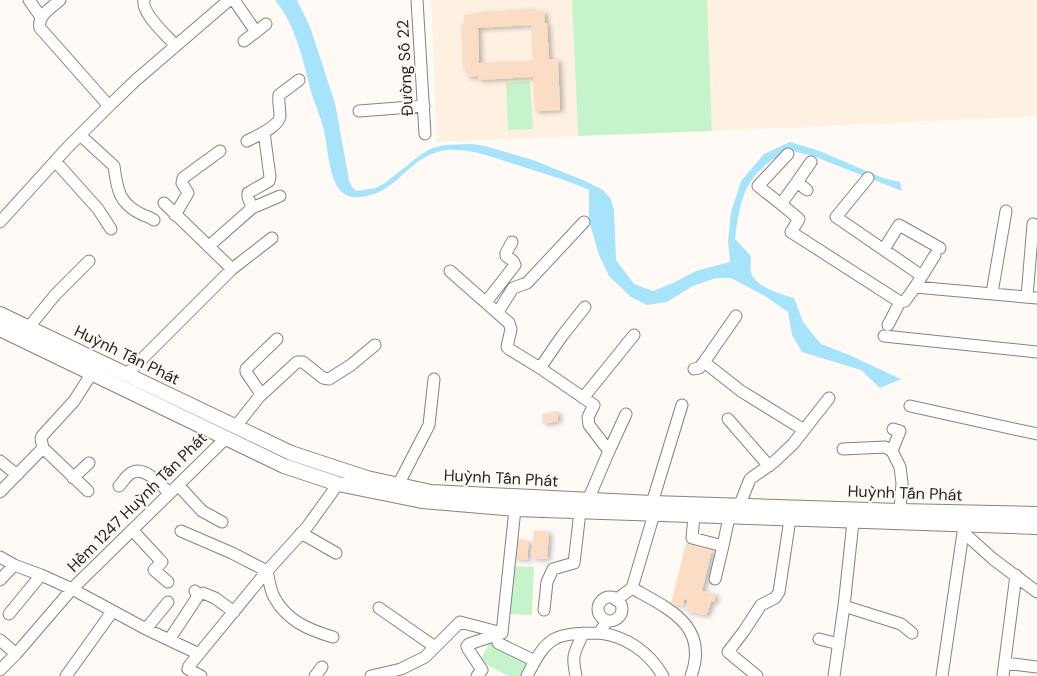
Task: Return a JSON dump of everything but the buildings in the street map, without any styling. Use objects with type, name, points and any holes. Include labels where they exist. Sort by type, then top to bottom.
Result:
[{"type":"main road","name":"Huỳnh Tấn Phát","points":[[0,314],[29,327],[225,439],[284,466],[338,484],[422,501],[583,504],[653,508],[740,504],[853,522],[964,523],[1037,527]]},
{"type":"main road","name":"Huỳnh Tấn Phát","points":[[0,329],[92,373],[123,380],[236,426],[291,452],[342,471],[430,492],[515,503]]},
{"type":"main road","name":"Huỳnh Tấn Phát","points":[[653,508],[694,516],[729,517],[790,513],[900,511],[964,523],[1037,514]]},
{"type":"street","points":[[29,0],[41,17]]},
{"type":"street","points":[[60,0],[41,17],[40,28],[109,106]]},
{"type":"street","points":[[144,0],[143,4],[146,12],[176,46]]},
{"type":"street","points":[[2,217],[109,106],[229,0]]},
{"type":"street","points":[[234,0],[256,32]]},
{"type":"street","name":"Đường Số 22","points":[[417,0],[425,134]]},
{"type":"street","points":[[244,41],[266,24]]},
{"type":"street","points":[[247,141],[276,123],[280,117],[279,95],[299,80]]},
{"type":"street","points":[[359,111],[424,106]]},
{"type":"street","points":[[252,208],[248,193],[269,181],[270,177],[264,132]]},
{"type":"street","points":[[80,135],[114,166],[114,178],[122,200],[154,220]]},
{"type":"street","points":[[175,216],[188,193],[182,183],[183,178],[220,151]]},
{"type":"street","points":[[788,154],[758,186],[799,219],[791,232],[900,302]]},
{"type":"street","points":[[55,161],[98,210],[111,229]]},
{"type":"street","points":[[781,204],[811,162]]},
{"type":"street","points":[[868,178],[836,217],[922,276]]},
{"type":"street","points":[[797,182],[808,190]]},
{"type":"street","points":[[209,246],[252,208],[280,196]]},
{"type":"street","points":[[164,203],[175,216],[232,269]]},
{"type":"street","points":[[992,293],[1006,210]]},
{"type":"street","points":[[498,312],[513,288],[527,283],[584,222]]},
{"type":"street","points":[[915,287],[1032,298],[1033,224]]},
{"type":"street","points":[[884,249],[899,225],[937,252],[915,287],[905,300],[900,302],[886,330],[1037,352]]},
{"type":"street","points":[[123,380],[232,269],[272,238]]},
{"type":"street","points":[[486,302],[515,265],[506,256],[512,242]]},
{"type":"street","points":[[29,327],[55,295],[89,261]]},
{"type":"street","points":[[450,271],[498,312],[511,326],[507,347],[594,405],[588,417],[589,425],[609,451]]},
{"type":"street","points":[[540,368],[562,336],[585,308]]},
{"type":"street","points":[[694,369],[699,368],[704,362],[736,316]]},
{"type":"street","points":[[583,398],[634,335]]},
{"type":"street","points":[[262,394],[246,372],[246,369],[277,339]]},
{"type":"street","points":[[236,426],[262,394],[297,362],[303,362],[324,378],[329,379],[351,365],[375,344]]},
{"type":"street","points":[[704,362],[742,391],[804,430]]},
{"type":"street","points":[[88,491],[43,448],[41,439],[74,401],[92,373]]},
{"type":"street","points":[[398,485],[429,425],[434,379]]},
{"type":"street","points":[[740,504],[750,479],[769,466],[793,444],[829,398]]},
{"type":"street","points":[[616,600],[632,588],[682,405]]},
{"type":"street","points":[[910,406],[1037,434]]},
{"type":"street","points":[[544,610],[548,582],[553,569],[574,563],[583,504],[608,456],[626,414]]},
{"type":"street","points":[[728,419],[769,466]]},
{"type":"street","points":[[892,451],[900,431],[893,429]]},
{"type":"street","name":"Hẻm 1247 Huỳnh Tấn Phát","points":[[0,670],[72,589],[225,439]]},
{"type":"street","points":[[843,449],[885,447],[892,451],[900,467],[902,483],[900,511]]},
{"type":"street","points":[[0,492],[43,448]]},
{"type":"street","points":[[0,461],[17,475]]},
{"type":"street","points":[[73,478],[89,463]]},
{"type":"street","points":[[119,486],[130,473],[135,471],[146,474],[174,489],[202,511],[222,522]]},
{"type":"street","points":[[201,676],[188,669],[267,570],[301,533],[338,484]]},
{"type":"street","points":[[500,638],[515,503]]},
{"type":"street","points":[[757,676],[728,652],[761,605],[775,598],[779,592],[790,513]]},
{"type":"street","points":[[694,516],[692,538],[723,546]]},
{"type":"street","points":[[715,579],[729,517]]},
{"type":"street","points":[[834,676],[853,522]]},
{"type":"street","points":[[964,523],[988,554],[1037,592]]},
{"type":"street","points":[[942,676],[964,523]]},
{"type":"street","points":[[133,531],[162,562],[154,570],[168,582]]},
{"type":"street","points":[[181,531],[267,570],[274,597],[293,620],[314,631],[334,637]]},
{"type":"street","points":[[301,533],[336,553]]},
{"type":"street","name":"Hẻm 1247 Huỳnh Tấn Phát","points":[[0,557],[14,565],[72,589]]},
{"type":"street","points":[[0,580],[14,565]]},
{"type":"street","points":[[9,614],[42,575]]},
{"type":"street","points":[[1003,676],[1016,575]]},
{"type":"street","points":[[632,588],[679,616],[689,628],[694,646],[695,665],[691,676]]},
{"type":"street","points":[[72,589],[146,630],[199,654]]},
{"type":"street","points":[[170,640],[199,592],[215,598],[234,612]]},
{"type":"street","points":[[608,598],[616,600],[621,606],[620,614],[615,620],[607,621],[600,616],[598,610],[600,604],[608,598]]},
{"type":"street","points":[[146,630],[168,602]]},
{"type":"street","points":[[844,606],[901,624],[912,633]]},
{"type":"street","points":[[379,608],[435,647]]},
{"type":"street","points":[[66,676],[112,612]]},
{"type":"street","points":[[598,633],[607,621]]},
{"type":"street","points":[[371,676],[401,669],[424,657],[460,622],[500,638],[535,661]]},
{"type":"street","points":[[454,627],[469,644],[468,649],[479,673]]},
{"type":"street","points":[[576,676],[573,653],[582,633]]},
{"type":"street","points":[[527,676],[540,651],[554,639],[567,635],[598,633],[612,634],[634,645],[656,664],[663,676]]},
{"type":"street","points":[[469,644],[500,638]]},
{"type":"street","points":[[819,639],[839,644]]},
{"type":"street","points":[[0,640],[16,654]]},
{"type":"street","points":[[1005,663],[1037,667]]},
{"type":"shaded area","points":[[431,0],[572,0],[578,136],[437,142]]},
{"type":"shaded area","points":[[707,0],[1037,0],[1037,116],[712,131]]},
{"type":"green space","points":[[572,0],[707,0],[712,131],[578,136]]},
{"type":"green space","points":[[530,81],[533,129],[508,130],[506,83]]},
{"type":"green space","points":[[511,566],[534,567],[532,615],[509,614]]},
{"type":"green space","points":[[491,640],[532,662],[525,676],[508,676],[480,661]]},
{"type":"water","points":[[275,0],[297,0],[310,27],[335,103],[349,180],[352,187],[357,191],[376,188],[430,149],[444,145],[472,144],[485,146],[533,160],[603,190],[611,199],[614,210],[616,260],[634,284],[653,291],[696,271],[730,262],[728,241],[731,212],[741,181],[764,154],[790,142],[817,150],[883,178],[900,182],[902,191],[813,156],[788,150],[763,168],[748,186],[740,209],[735,239],[751,256],[751,272],[753,277],[763,286],[794,298],[803,322],[821,344],[901,379],[880,388],[861,370],[802,352],[792,335],[788,312],[765,296],[731,278],[716,278],[693,286],[667,302],[647,305],[631,297],[609,276],[599,255],[589,221],[589,190],[570,182],[478,153],[463,150],[445,150],[419,161],[392,184],[378,193],[359,197],[346,195],[334,180],[323,126],[294,33],[283,10]]}]
